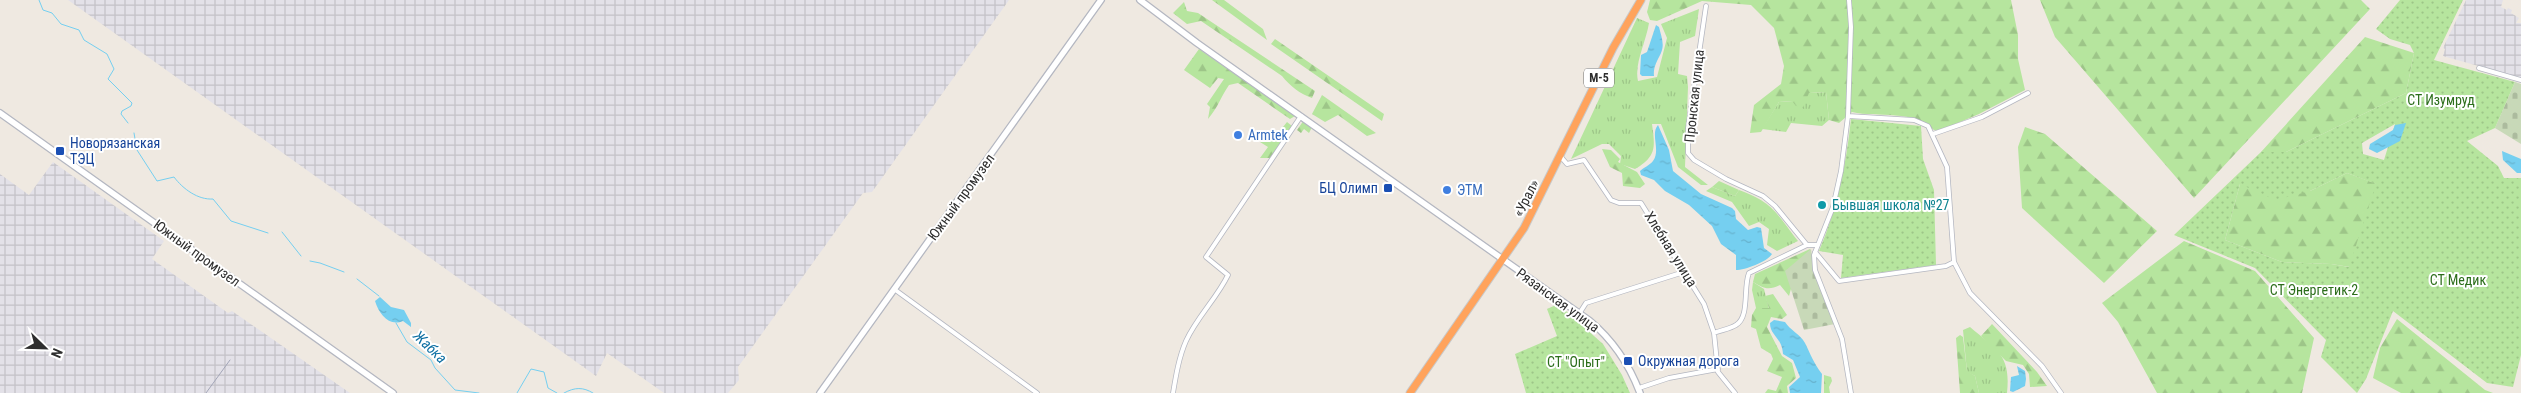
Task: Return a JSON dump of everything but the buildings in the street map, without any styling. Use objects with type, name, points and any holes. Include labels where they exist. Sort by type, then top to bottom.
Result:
[{"type":"highway","name":"«Урал»","points":[[1410,393],[1524,228],[1613,48],[1641,0]]},
{"type":"street","name":"Рязанская улица","points":[[1140,0],[1579,314],[1611,341],[1624,359],[1639,391]]},
{"type":"street","points":[[1849,0],[1851,27],[1848,116],[1841,171],[1833,207],[1816,245],[1815,270],[1842,339],[1851,393]]},
{"type":"street","name":"Южный промузел","points":[[820,393],[1101,1]]},
{"type":"street","name":"Пронская улица","points":[[1706,6],[1688,128],[1688,153],[1694,160],[1726,180],[1763,196],[1775,206],[1806,245]]},
{"type":"street","points":[[2479,68],[2521,80]]},
{"type":"street","points":[[1933,134],[1982,117],[2028,93]]},
{"type":"street","name":"Южный промузел","points":[[0,113],[393,393]]},
{"type":"street","points":[[1173,393],[1178,364],[1187,339],[1220,291],[1228,275],[1206,257],[1301,116]]},
{"type":"street","points":[[1848,116],[1920,122],[1928,126],[1946,167],[1954,262],[1970,293],[2042,366],[2060,393]]},
{"type":"street","name":"Хлебная улица","points":[[1560,157],[1567,164],[1584,160],[1611,200],[1619,203],[1641,203],[1704,304],[1714,333],[1718,369],[1735,393]]},
{"type":"street","points":[[1714,333],[1737,325],[1742,320],[1745,311],[1745,282],[1749,273],[1806,245],[1816,245]]},
{"type":"street","points":[[1815,252],[1840,281],[1946,266],[1954,262]]},
{"type":"street","points":[[1579,314],[1586,303],[1684,272]]},
{"type":"street","points":[[894,289],[1037,393]]},
{"type":"street","points":[[1639,391],[1668,378],[1718,369]]},
{"type":"shaded area","points":[[68,0],[1009,0],[872,192],[863,193],[738,367],[739,380],[728,393],[664,393],[607,353],[596,376]]},
{"type":"shaded area","points":[[2466,0],[2503,0],[2501,7],[2512,10],[2511,13],[2519,18],[2516,23],[2521,23],[2521,78],[2443,56],[2445,49],[2443,48]]},
{"type":"shaded area","name":"Новорязанская ТЭЦ","points":[[53,162],[164,241],[152,259],[228,313],[232,311],[350,393],[0,393],[0,174],[29,195]]},
{"type":"green space","points":[[1212,0],[1224,0],[1263,29],[1267,40]]},
{"type":"green space","points":[[1650,0],[2011,0],[2018,35],[2018,59],[2025,90],[1979,114],[1939,131],[1934,130],[1926,123],[1917,119],[1896,115],[1852,112],[1839,123],[1829,120],[1826,92],[1809,93],[1803,107],[1796,106],[1792,101],[1779,102],[1761,132],[1750,133],[1754,105],[1781,84],[1784,66],[1774,28],[1751,5],[1702,1],[1657,21],[1650,20],[1647,12]]},
{"type":"green space","points":[[2040,0],[2361,0],[2370,9],[2194,198],[2055,37]]},
{"type":"green space","points":[[2400,0],[2463,0],[2434,60],[2515,82],[2495,128],[2467,141],[2498,166],[2504,178],[2521,178],[2521,355],[2513,387],[2487,383],[2393,311],[2366,379],[2357,393],[2321,357],[2326,340],[2255,268],[2174,235],[2261,152],[2286,152],[2406,93],[2414,53],[2410,45],[2390,39],[2376,29]],"holes":[[[2395,124],[2384,160],[2363,154],[2362,143]],[[2347,173],[2376,184],[2349,267],[2331,264],[2282,262],[2225,240],[2240,184],[2275,200],[2310,191]]]},
{"type":"green space","points":[[1184,2],[1187,11],[1198,13],[1315,91],[1312,98],[1299,92],[1282,76],[1201,21],[1187,24],[1173,13]]},
{"type":"green space","points":[[1699,9],[1695,36],[1680,42],[1678,74],[1687,76],[1688,87],[1685,167],[1708,185],[1701,185],[1678,167],[1661,124],[1652,124],[1653,150],[1647,160],[1635,169],[1620,164],[1621,156],[1609,144],[1602,144],[1571,159],[1637,18],[1649,23],[1639,60],[1638,81],[1657,77],[1667,38],[1661,24]]},
{"type":"green space","points":[[2365,37],[2414,53],[2406,93],[2286,152],[2261,152]]},
{"type":"green space","points":[[1275,39],[1384,114],[1382,121],[1271,44]]},
{"type":"green space","points":[[1199,49],[1295,116],[1290,119],[1238,83],[1229,85],[1208,119],[1210,107],[1207,104],[1224,79],[1218,78],[1210,88],[1184,70]]},
{"type":"green space","points":[[2515,82],[2521,84],[2521,144],[2495,128]]},
{"type":"green space","points":[[1826,92],[1829,120],[1822,126],[1791,123],[1786,132],[1762,129],[1779,102],[1793,101],[1809,93]]},
{"type":"green space","points":[[1322,95],[1376,133],[1367,136],[1338,115],[1325,122],[1312,114]]},
{"type":"green space","points":[[1851,119],[1921,126],[1923,159],[1934,190],[1936,265],[1841,278],[1843,255],[1819,251],[1840,187]]},
{"type":"green space","points":[[1304,120],[1312,127],[1309,133],[1304,129],[1301,133],[1297,130]]},
{"type":"green space","points":[[1287,122],[1292,126],[1270,158],[1260,158],[1268,147],[1260,142],[1268,132],[1275,137]]},
{"type":"green space","points":[[2025,127],[2045,134],[2157,231],[2104,283],[2022,208],[2018,147]]},
{"type":"green space","points":[[1602,149],[1611,150],[1620,159],[1618,162],[1637,172],[1645,184],[1640,188],[1623,186],[1622,173],[1610,167]]},
{"type":"green space","points":[[2347,173],[2377,184],[2350,267],[2331,264],[2282,262],[2225,240],[2240,184],[2310,191]]},
{"type":"green space","points":[[1719,181],[1739,190],[1735,196],[1712,187]]},
{"type":"green space","points":[[1712,187],[1735,196],[1739,190],[1760,199],[1779,216],[1798,241],[1777,251],[1767,245],[1769,229],[1759,222],[1749,226],[1732,202],[1706,191]]},
{"type":"green space","points":[[2184,241],[2255,271],[2314,338],[2302,393],[2157,393],[2118,322],[2102,303]]},
{"type":"green space","points":[[1810,249],[1811,265],[1795,274],[1789,296],[1780,285],[1766,288],[1753,282],[1755,274]]},
{"type":"green space","points":[[1811,249],[1814,268],[1835,324],[1804,330],[1785,271]]},
{"type":"green space","points":[[1753,282],[1764,289],[1769,309],[1756,308],[1752,290]]},
{"type":"green space","points":[[1773,294],[1787,315],[1782,319],[1771,317],[1767,327],[1782,356],[1792,363],[1796,378],[1787,386],[1788,393],[1765,393],[1768,389],[1776,391],[1782,377],[1767,371],[1773,359],[1771,354],[1761,348],[1756,329],[1751,327],[1752,315],[1756,308],[1769,308],[1765,296]]},
{"type":"green space","name":"СТ \"Опыт\"","points":[[1558,304],[1603,344],[1622,375],[1630,393],[1526,393],[1515,354],[1557,336],[1547,309]]},
{"type":"green space","points":[[2397,319],[2485,390],[2493,393],[2401,393],[2373,378],[2380,348]]},
{"type":"green space","points":[[1992,324],[2037,372],[2047,386],[2030,387],[2029,374],[2023,365],[2006,361],[1981,336]]},
{"type":"green space","points":[[1970,327],[1995,348],[2004,361],[2008,380],[2007,393],[1979,393],[1975,376],[1967,372],[1963,330]]},
{"type":"green space","points":[[1960,335],[1963,337],[1967,371],[1975,376],[1979,393],[1960,393],[1956,338]]},
{"type":"green space","points":[[1824,375],[1831,377],[1830,393],[1824,393]]},
{"type":"water","points":[[1656,25],[1659,27],[1662,37],[1662,50],[1655,67],[1654,76],[1642,76],[1640,74],[1641,55],[1647,52]]},
{"type":"water","points":[[2406,123],[2400,141],[2377,153],[2369,149],[2370,144],[2393,130],[2395,125]]},
{"type":"water","points":[[1658,125],[1669,150],[1673,171],[1701,194],[1732,208],[1735,211],[1736,219],[1748,230],[1757,227],[1761,228],[1764,248],[1772,254],[1766,260],[1745,269],[1736,270],[1736,255],[1721,244],[1712,226],[1689,205],[1665,191],[1654,180],[1641,175],[1640,171],[1651,163],[1655,157],[1655,133]]},
{"type":"water","points":[[2502,151],[2521,159],[2521,173],[2517,173],[2503,160]]},
{"type":"water","points":[[380,297],[391,307],[404,310],[411,323],[411,327],[403,321],[393,322],[385,318],[375,301]]},
{"type":"water","points":[[1774,320],[1785,322],[1805,343],[1822,374],[1821,393],[1790,393],[1789,387],[1800,377],[1793,360],[1783,354],[1781,344],[1772,331],[1770,323]]},
{"type":"water","points":[[2017,366],[2025,371],[2025,386],[2013,392],[2010,391],[2011,377],[2019,375]]},
{"type":"waterway","name":"Жабка","points":[[39,0],[43,10],[52,13],[61,24],[79,30],[84,40],[107,54],[114,69],[108,79],[132,103],[121,114],[128,123]]},
{"type":"waterway","name":"Жабка","points":[[134,133],[137,150],[157,181],[174,177],[182,186],[196,196],[213,199],[231,221],[268,233]]},
{"type":"waterway","name":"Жабка","points":[[282,232],[301,256]]},
{"type":"waterway","name":"Жабка","points":[[310,261],[344,272]]},
{"type":"waterway","name":"Жабка","points":[[357,279],[379,296]]},
{"type":"waterway","name":"Жабка","points":[[396,323],[407,342],[431,360],[435,368],[455,390],[479,393]]},
{"type":"waterway","name":"Жабка","points":[[517,393],[531,369],[544,372],[548,388],[557,393]]},
{"type":"waterway","name":"Жабка","points":[[564,393],[579,388],[593,393]]},
{"type":"railway","points":[[206,393],[230,360]]},
{"type":"place","name":"Armtek","points":[[1238,135]]},
{"type":"place","name":"Новорязанская ТЭЦ","points":[[60,151]]},
{"type":"place","name":"БЦ Олимп","points":[[1388,188]]},
{"type":"place","name":"ЭТМ","points":[[1447,190]]},
{"type":"place","name":"Бывшая школа №27","points":[[1822,205]]},
{"type":"place","name":"Окружная дорога","points":[[1628,361]]},
{"type":"park label","name":"СТ Изумруд","points":[[2441,100]]},
{"type":"park label","name":"СТ Медик","points":[[2458,280]]},
{"type":"park label","name":"СТ Энергетик-2","points":[[2314,290]]}]
